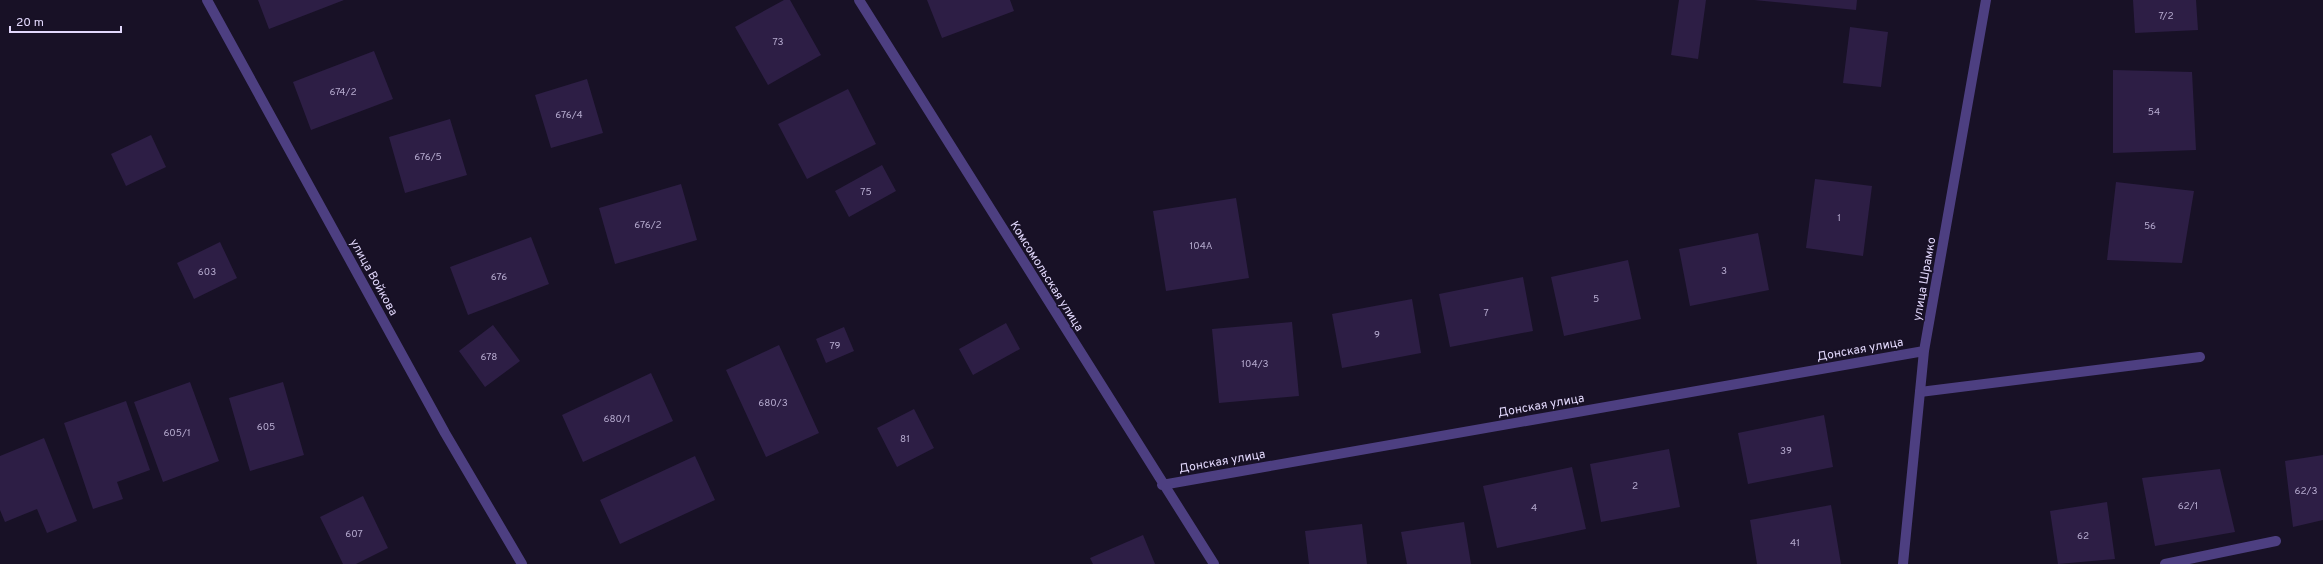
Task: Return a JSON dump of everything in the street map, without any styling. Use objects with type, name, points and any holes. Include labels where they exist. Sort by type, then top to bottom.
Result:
[{"type":"street","name":"улица Войкова","points":[[207,0],[445,433],[522,564]]},
{"type":"street","name":"Комсомольская улица","points":[[859,0],[1162,485],[1214,564]]},
{"type":"street","name":"улица Шрамко","points":[[1903,564],[1924,351],[1986,0]]},
{"type":"street","name":"Донская улица","points":[[1162,485],[1924,351]]},
{"type":"street","points":[[1920,392],[2200,357]]},
{"type":"street","points":[[2165,564],[2276,541]]},
{"type":"building","points":[[258,0],[344,0],[269,29]]},
{"type":"building","points":[[784,0],[790,0],[821,55],[768,85],[735,27]]},
{"type":"building","points":[[927,0],[1010,0],[1014,11],[942,38]]},
{"type":"building","points":[[1679,0],[1706,0],[1698,59],[1671,55]]},
{"type":"building","points":[[1754,0],[1857,0],[1856,10]]},
{"type":"building","points":[[2133,0],[2196,0],[2198,30],[2135,33]]},
{"type":"building","points":[[1850,27],[1888,32],[1881,87],[1843,83]]},
{"type":"building","points":[[374,51],[393,99],[311,130],[293,82]]},
{"type":"building","points":[[2113,70],[2192,72],[2196,150],[2113,153]]},
{"type":"building","points":[[587,79],[603,133],[551,148],[535,95]]},
{"type":"building","points":[[848,89],[876,144],[807,179],[778,124]]},
{"type":"building","points":[[450,119],[467,175],[405,193],[389,137]]},
{"type":"building","points":[[151,135],[166,167],[126,186],[111,154]]},
{"type":"building","points":[[882,165],[896,191],[849,217],[835,191]]},
{"type":"building","points":[[1815,179],[1872,186],[1863,256],[1806,248]]},
{"type":"building","points":[[2116,182],[2194,191],[2182,263],[2107,260]]},
{"type":"building","points":[[681,184],[697,240],[615,264],[599,208]]},
{"type":"building","points":[[1236,198],[1249,278],[1166,291],[1153,211]]},
{"type":"building","points":[[1758,233],[1769,290],[1690,306],[1679,249]]},
{"type":"building","points":[[531,237],[549,284],[468,315],[450,267]]},
{"type":"building","points":[[220,242],[237,278],[194,299],[177,263]]},
{"type":"building","points":[[1628,260],[1641,319],[1564,336],[1551,277]]},
{"type":"building","points":[[1523,277],[1533,331],[1450,347],[1439,294]]},
{"type":"building","points":[[1412,299],[1421,353],[1342,368],[1332,314]]},
{"type":"building","points":[[1292,322],[1299,396],[1219,403],[1212,329]]},
{"type":"building","points":[[1006,323],[1020,349],[973,375],[959,349]]},
{"type":"building","points":[[493,325],[520,361],[485,387],[459,351]]},
{"type":"building","points":[[844,327],[854,351],[826,363],[816,339]]},
{"type":"building","points":[[779,345],[819,433],[766,457],[726,370]]},
{"type":"building","points":[[651,373],[673,421],[583,462],[562,415]]},
{"type":"building","points":[[190,382],[219,461],[163,482],[134,402]]},
{"type":"building","points":[[283,382],[304,455],[250,471],[229,398]]},
{"type":"building","points":[[126,401],[150,470],[117,482],[123,499],[93,509],[64,423]]},
{"type":"building","points":[[914,409],[934,448],[897,467],[877,428]]},
{"type":"building","points":[[1824,415],[1833,467],[1748,484],[1738,433]]},
{"type":"building","points":[[44,438],[77,521],[47,533],[37,509],[5,522],[0,510],[0,456]]},
{"type":"building","points":[[1669,449],[1680,507],[1601,522],[1590,464]]},
{"type":"building","points":[[2323,455],[2323,520],[2293,527],[2285,461]]},
{"type":"building","points":[[695,456],[715,500],[620,544],[600,500]]},
{"type":"building","points":[[1572,467],[1586,529],[1497,548],[1483,486]]},
{"type":"building","points":[[2220,469],[2235,532],[2155,546],[2142,478]]},
{"type":"building","points":[[363,496],[388,548],[356,564],[343,564],[320,517]]},
{"type":"building","points":[[2107,502],[2115,559],[2058,564],[2050,511]]},
{"type":"building","points":[[1831,505],[1841,564],[1757,564],[1750,520]]},
{"type":"building","points":[[1464,522],[1471,564],[1407,564],[1401,532]]},
{"type":"building","points":[[1362,524],[1367,564],[1309,564],[1305,531]]},
{"type":"building","points":[[1143,535],[1155,564],[1093,564],[1090,558]]}]
